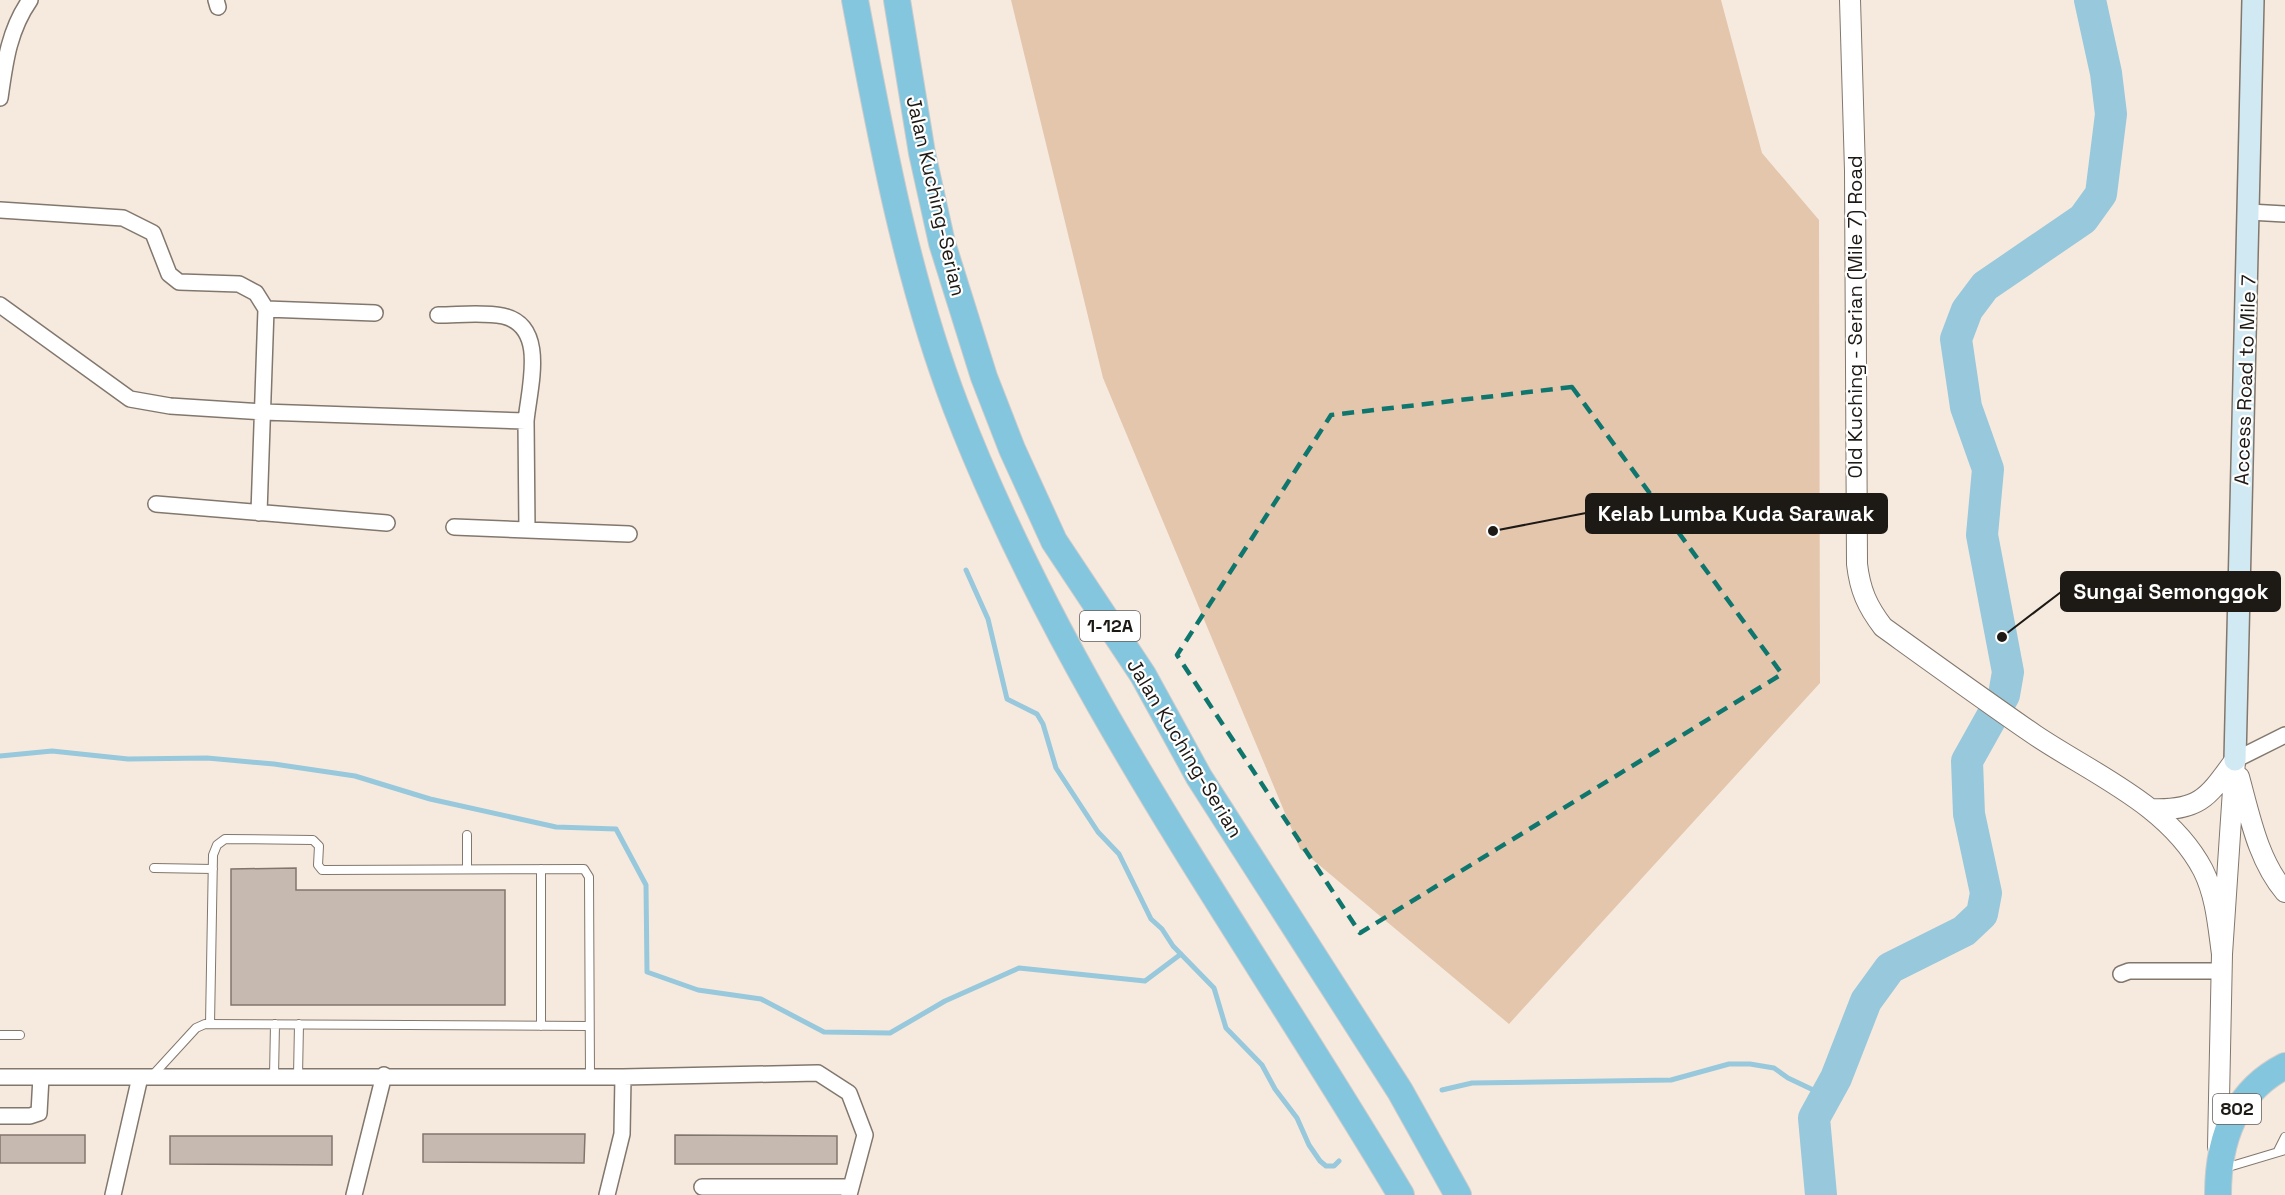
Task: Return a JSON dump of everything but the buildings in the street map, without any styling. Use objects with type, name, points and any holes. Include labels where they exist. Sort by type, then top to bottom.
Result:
[{"type":"highway","name":"Jalan Kuching-Serian","points":[[855,0],[884,146],[927,323],[955,405],[989,490],[1034,587],[1081,675],[1195,864],[1401,1195]]},
{"type":"highway","name":"Jalan Kuching-Serian","points":[[897,0],[922,153],[945,253],[984,377],[1012,449],[1054,541],[1143,675],[1199,777],[1400,1091],[1458,1195]]},
{"type":"highway","name":"802","points":[[2218,1183],[2228,1126],[2240,1103],[2256,1086],[2285,1066]]},
{"type":"main road","name":"Access Road to Mile 7","points":[[2235,760],[2253,0]]},
{"type":"street","points":[[0,98],[10,38],[18,17],[30,0]]},
{"type":"street","name":"Old Kuching - Serian (Mile 7) Road","points":[[1850,0],[1855,171],[1858,572],[1860,588],[1867,606],[1883,627],[2035,735],[2151,809],[2180,838],[2203,869],[2214,900],[2222,962]]},
{"type":"street","points":[[0,210],[123,218],[153,233],[169,274],[179,282],[239,284],[256,293],[266,309],[259,513]]},
{"type":"street","points":[[2249,212],[2285,214]]},
{"type":"street","points":[[0,305],[130,399],[170,406],[263,412],[526,421]]},
{"type":"street","points":[[266,309],[375,313]]},
{"type":"street","points":[[438,315],[503,316],[523,324],[530,335],[532,350],[526,421],[527,530]]},
{"type":"street","points":[[156,504],[387,523]]},
{"type":"street","points":[[454,527],[629,534]]},
{"type":"street","points":[[2151,809],[2176,810],[2196,804],[2214,788],[2235,760],[2285,735]]},
{"type":"street","points":[[2235,760],[2253,829],[2264,857],[2285,892]]},
{"type":"street","points":[[2218,1183],[2222,962],[2235,760]]},
{"type":"street","points":[[2121,974],[2129,971],[2222,962]]},
{"type":"street","points":[[0,1077],[384,1075],[623,1077],[818,1073],[849,1093],[865,1135],[850,1191],[702,1187]]},
{"type":"street","points":[[354,1195],[384,1075]]},
{"type":"street","points":[[0,1116],[30,1116],[39,1113],[41,1077]]},
{"type":"street","points":[[113,1195],[145,1077]]},
{"type":"street","points":[[607,1195],[622,1134],[623,1077]]},
{"type":"lane","points":[[467,835],[467,869]]},
{"type":"lane","points":[[210,1024],[213,869],[217,845],[225,839],[313,840],[319,846],[318,865],[322,870],[584,869],[589,877],[590,1076]]},
{"type":"lane","points":[[154,868],[213,869]]},
{"type":"lane","points":[[542,869],[542,1026]]},
{"type":"lane","points":[[145,1077],[196,1028],[210,1024],[589,1026]]},
{"type":"lane","points":[[274,1076],[275,1024]]},
{"type":"lane","points":[[298,1076],[299,1024]]},
{"type":"lane","points":[[0,1035],[20,1035]]},
{"type":"lane","points":[[2218,1183],[2281,1151],[2285,1137]]},
{"type":"highlighted area","points":[[1572,387],[1782,674],[1360,933],[1177,655],[1331,415]]},
{"type":"shaded area","points":[[1011,0],[1721,0],[1762,153],[1819,220],[1820,683],[1509,1024],[1300,849],[1103,378]]},
{"type":"waterway","points":[[1821,1195],[1814,1118],[1836,1078],[1866,1001],[1890,968],[1964,931],[1982,914],[1986,893],[1969,814],[1967,761],[2004,695],[2008,672],[1982,535],[1988,469],[1966,407],[1956,339],[1967,310],[1985,286],[2083,219],[2101,194],[2111,114],[2106,73],[2090,0]]},
{"type":"waterway","points":[[966,570],[988,619],[1007,699],[1037,714],[1043,724],[1056,768],[1098,832],[1119,854],[1151,919],[1162,929],[1173,946],[1214,988],[1226,1028],[1262,1065],[1275,1089],[1297,1118],[1309,1145],[1320,1161],[1326,1166],[1334,1166],[1339,1161]]},
{"type":"waterway","points":[[0,756],[52,751],[128,759],[207,758],[274,764],[355,776],[430,799],[556,827],[616,829],[646,885],[647,972],[698,990],[761,999],[824,1032],[890,1033],[945,1001],[1019,968],[1145,981],[1181,954]]},
{"type":"waterway","points":[[1442,1090],[1472,1083],[1671,1080],[1729,1064],[1750,1064],[1774,1068],[1788,1078],[1826,1096]]},
{"type":"place","name":"Kelab Lumba Kuda Sarawak","points":[[1493,531]]},
{"type":"place","name":"Sungai Semonggok","points":[[2002,637]]}]
